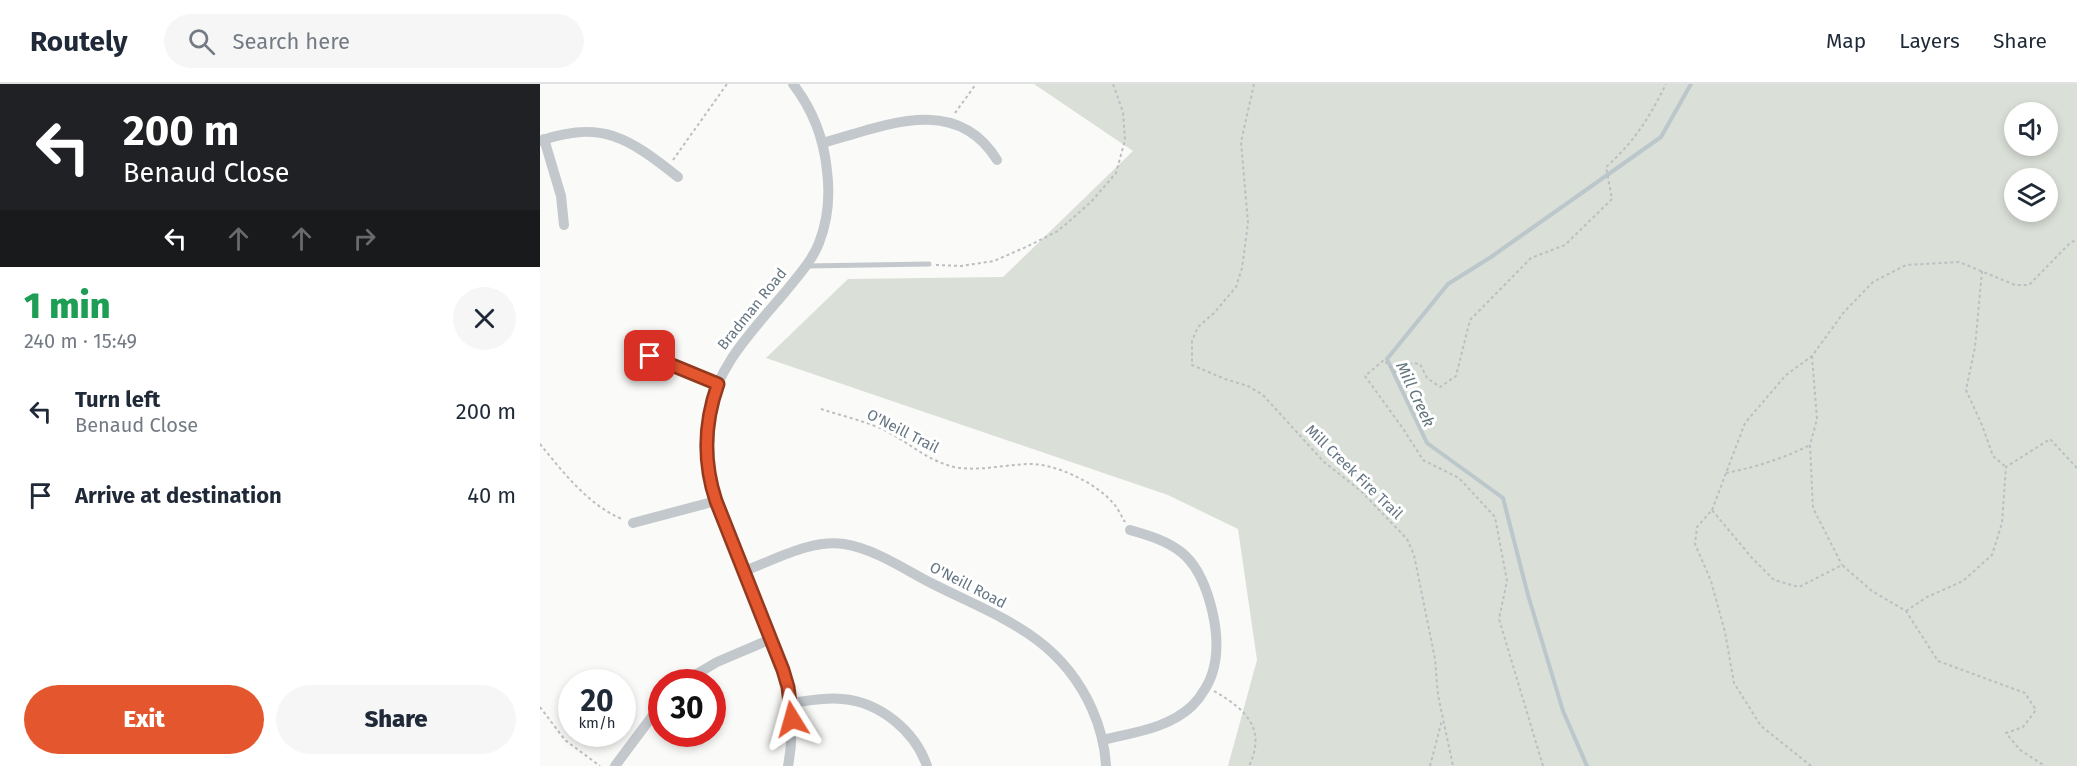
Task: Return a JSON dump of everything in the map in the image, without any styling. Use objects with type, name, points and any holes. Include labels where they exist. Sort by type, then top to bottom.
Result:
[{"type":"street","name":"Bradman Road","points":[[788,766],[792,737],[790,704],[783,670],[716,501],[709,475],[706,445],[709,413],[718,384],[737,350],[807,266],[819,244],[827,212],[829,182],[823,143],[810,108],[792,84]]},
{"type":"street","points":[[823,143],[909,120],[932,119],[948,122],[972,132],[982,140],[997,160]]},
{"type":"street","points":[[564,225],[561,196],[542,140],[562,133],[578,131],[614,136],[639,147],[678,177]]},
{"type":"street","points":[[650,356],[718,384]]},
{"type":"street","points":[[633,523],[716,501]]},
{"type":"street","points":[[1103,740],[1165,725],[1193,705],[1207,687],[1214,667],[1216,650],[1211,607],[1195,567],[1181,552],[1165,542],[1130,530]]},
{"type":"street","name":"O'Neill Road","points":[[744,571],[801,550],[825,544],[844,544],[869,550],[996,615],[1049,648],[1083,689],[1103,740],[1106,766]]},
{"type":"street","points":[[704,669],[771,639]]},
{"type":"street","points":[[790,704],[843,699],[870,706],[892,719],[910,736],[920,749],[927,766]]},
{"type":"street","points":[[615,766],[648,722]]},
{"type":"lane","points":[[807,266],[929,264]]},
{"type":"path","points":[[667,168],[727,84]]},
{"type":"path","points":[[948,122],[976,84]]},
{"type":"path","points":[[929,264],[961,266],[994,261],[1026,248],[1058,231],[1091,202],[1116,173],[1125,140],[1123,112],[1113,84]]},
{"type":"path","name":"Mill Creek Fire Trail","points":[[1254,84],[1240,142],[1248,223],[1242,268],[1236,287],[1214,313],[1198,327],[1192,341],[1192,365],[1248,386],[1263,395],[1324,462],[1361,491],[1407,539],[1414,555],[1431,636],[1453,766]]},
{"type":"path","points":[[1544,766],[1499,619],[1507,581],[1495,517],[1459,478],[1423,460],[1365,376],[1384,360],[1395,372],[1412,363],[1420,364],[1427,378],[1440,387],[1456,376],[1470,320],[1531,258],[1565,245],[1612,199],[1606,167],[1627,148],[1651,116],[1666,84]]},
{"type":"path","points":[[1811,766],[1761,726],[1734,683],[1725,632],[1711,581],[1695,544],[1697,527],[1712,510],[1745,423],[1786,375],[1812,356],[1844,312],[1873,282],[1906,265],[1959,262],[2015,285],[2029,285],[2069,244],[2077,239]]},
{"type":"path","points":[[1982,271],[1975,347],[1966,390],[1993,456],[2006,466]]},
{"type":"path","points":[[1812,356],[1817,419],[1810,445],[1813,508],[1842,565],[1872,591],[1906,611],[1938,661],[2025,693],[2036,710],[2022,727],[2006,733],[2020,750],[2045,766]]},
{"type":"path","name":"O'Neill Trail","points":[[821,409],[874,425],[889,432],[924,456],[954,466],[984,470],[1032,464],[1063,470],[1088,483],[1112,502],[1130,530]]},
{"type":"path","points":[[2006,466],[2050,439],[2077,468]]},
{"type":"path","points":[[540,444],[568,479],[582,491],[611,513],[633,523]]},
{"type":"path","points":[[1726,473],[1769,463],[1810,445]]},
{"type":"path","points":[[1906,611],[1927,597],[1963,581],[1992,555],[2002,523],[2006,466]]},
{"type":"path","points":[[1712,510],[1752,558],[1774,579],[1799,587],[1842,565]]},
{"type":"path","points":[[1207,687],[1237,705],[1252,722],[1255,739],[1249,766]]},
{"type":"path","points":[[540,707],[566,740],[600,766]]},
{"type":"path","points":[[1430,766],[1443,717]]},
{"type":"shaded area","points":[[1034,84],[2077,84],[2077,766],[1228,766],[1257,660],[1238,529],[1168,495],[766,358],[848,279],[1003,277],[1133,151]]},
{"type":"waterway","name":"Mill Creek","points":[[1587,766],[1563,711],[1528,595],[1503,498],[1427,443],[1387,359],[1448,284],[1491,257],[1661,137],[1691,84]]},
{"type":"route","points":[[650,356],[718,384],[712,399],[706,429],[707,461],[712,489],[783,670],[788,687],[792,719]]}]
